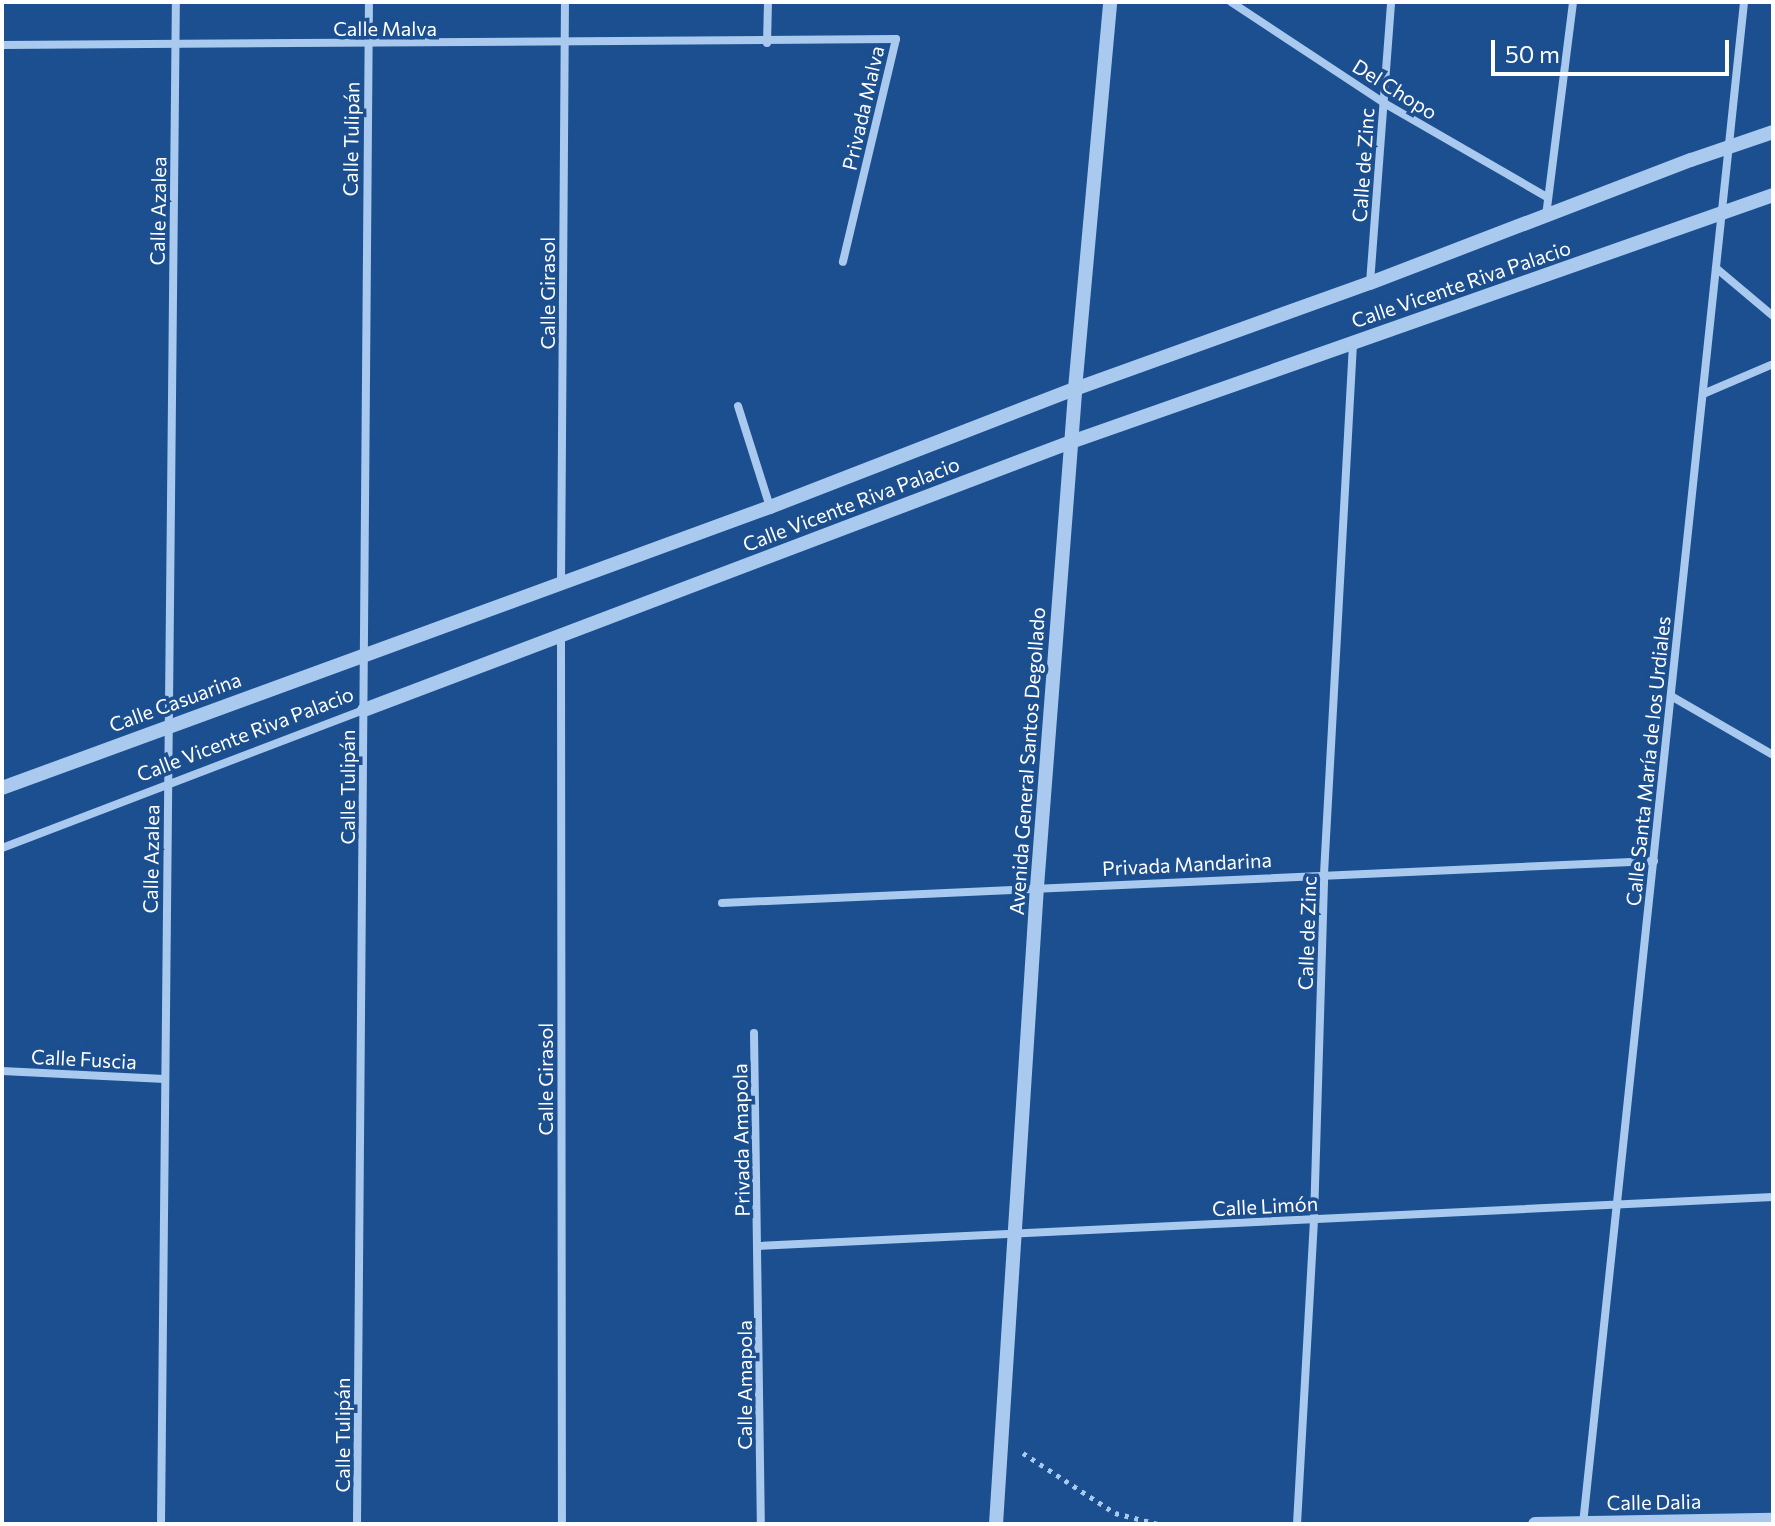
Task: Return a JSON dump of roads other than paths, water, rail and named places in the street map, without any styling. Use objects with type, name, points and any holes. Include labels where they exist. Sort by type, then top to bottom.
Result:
[{"type":"street","name":"Calle Azalea","points":[[161,1524],[176,2]]},
{"type":"street","name":"Calle Tulipán","points":[[357,1524],[369,2]]},
{"type":"street","name":"Calle Girasol","points":[[561,584],[565,2]]},
{"type":"street","points":[[767,43],[768,2]]},
{"type":"street","name":"Avenida General Santos Degollado","points":[[996,1524],[1004,1440],[1037,887],[1075,389],[1110,2]]},
{"type":"street","name":"Del Chopo","points":[[1231,2],[1384,103],[1547,197]]},
{"type":"street","name":"Calle de Zinc","points":[[1370,283],[1391,2]]},
{"type":"street","points":[[1546,217],[1573,2]]},
{"type":"street","name":"Calle Santa María de los Urdiales","points":[[1583,1524],[1744,2]]},
{"type":"street","name":"Privada Malva","points":[[767,43],[896,39],[843,262]]},
{"type":"street","name":"Calle Malva","points":[[2,45],[767,43]]},
{"type":"street","name":"Calle Vicente Riva Palacio","points":[[362,654],[770,507],[1075,389],[1370,283],[1773,132]]},
{"type":"street","name":"Calle Vicente Riva Palacio","points":[[2,848],[1071,442],[1773,195]]},
{"type":"street","points":[[1716,268],[1773,316]]},
{"type":"street","name":"Calle de Zinc","points":[[1297,1524],[1314,1219],[1324,874],[1353,343]]},
{"type":"street","points":[[1703,394],[1773,364]]},
{"type":"street","points":[[738,406],[770,507]]},
{"type":"street","name":"Calle Girasol","points":[[561,634],[562,1524]]},
{"type":"street","name":"Calle Casuarina","points":[[2,788],[362,654]]},
{"type":"street","points":[[1671,696],[1773,755]]},
{"type":"street","name":"Privada Mandarina","points":[[722,903],[1654,861]]},
{"type":"street","name":"Privada Amapola","points":[[754,1033],[759,1246]]},
{"type":"street","name":"Calle Fuscia","points":[[2,1071],[165,1079]]},
{"type":"street","name":"Calle Limón","points":[[759,1246],[1016,1237],[1773,1197]]},
{"type":"street","name":"Calle Amapola","points":[[759,1246],[761,1524]]},
{"type":"street","name":"Calle Dalia","points":[[1535,1524],[1773,1520]]}]
